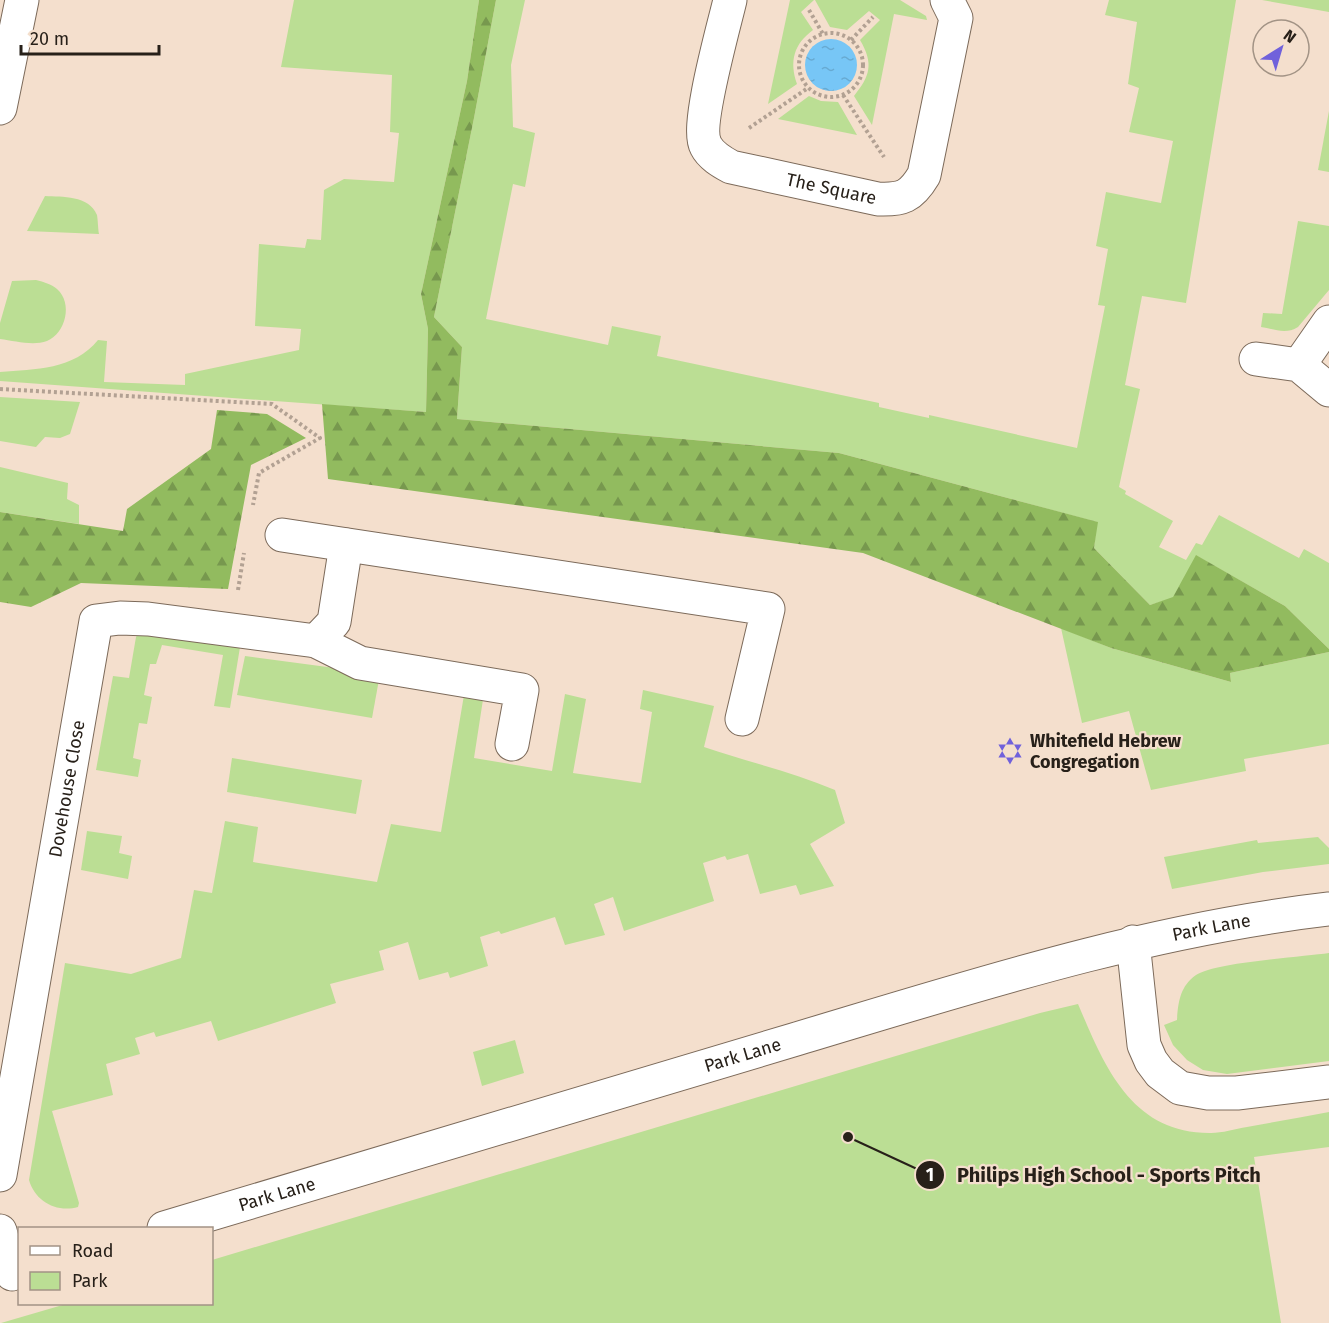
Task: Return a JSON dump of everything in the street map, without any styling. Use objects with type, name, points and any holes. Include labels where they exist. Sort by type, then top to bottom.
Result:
[{"type":"street","points":[[0,108],[22,0]]},
{"type":"street","points":[[712,153],[705,146],[704,114],[730,0]]},
{"type":"street","points":[[909,195],[917,188],[924,175],[956,18],[947,0]]},
{"type":"street","name":"The Square","points":[[712,153],[731,167],[878,199],[896,200],[909,195]]},
{"type":"street","points":[[1299,365],[1329,322]]},
{"type":"street","points":[[1256,359],[1299,365],[1329,390]]},
{"type":"street","points":[[282,535],[768,609],[742,719]]},
{"type":"street","points":[[346,545],[334,622],[316,640],[360,663],[522,690],[512,744]]},
{"type":"street","name":"Dovehouse Close","points":[[0,1175],[96,621],[120,618],[148,619],[316,640]]},
{"type":"street","name":"Park Lane","points":[[167,1227],[980,984],[1133,942],[1264,916],[1329,909]]},
{"type":"street","points":[[1133,942],[1144,1045],[1160,1073],[1180,1088],[1208,1093],[1238,1093],[1329,1082]]},
{"type":"street","points":[[0,1231],[10,1274]]},
{"type":"path","points":[[809,10],[824,34]]},
{"type":"path","points":[[851,40],[873,17]]},
{"type":"path","points":[[837,33],[851,40],[860,51],[863,60],[863,70],[855,87],[843,95],[827,97],[808,88],[802,80],[799,59],[809,41],[817,35],[837,33]]},
{"type":"path","points":[[712,153],[808,88]]},
{"type":"path","points":[[843,95],[909,195]]},
{"type":"path","points":[[0,389],[272,404],[320,438],[259,473],[253,506]]},
{"type":"path","points":[[237,594],[245,550]]},
{"type":"green space","points":[[294,0],[479,0],[467,81],[421,294],[428,329],[426,412],[0,381],[0,372],[66,363],[88,350],[98,340],[107,341],[104,382],[185,385],[185,374],[299,350],[301,329],[255,326],[259,244],[305,248],[307,239],[321,240],[324,190],[344,179],[394,182],[399,133],[390,132],[392,75],[281,67]]},
{"type":"green space","points":[[479,0],[496,0],[434,317],[462,347],[457,419],[839,453],[1098,522],[1094,548],[1150,605],[1173,597],[1196,555],[1285,606],[1329,649],[1329,652],[1230,673],[1231,682],[1111,648],[863,553],[328,479],[322,404],[426,412],[428,329],[421,294],[467,81]]},
{"type":"green space","points":[[496,0],[525,0],[511,65],[513,127],[535,133],[525,187],[513,184],[486,319],[608,345],[612,326],[661,336],[657,356],[879,403],[879,407],[929,418],[929,415],[1077,448],[1105,306],[1098,305],[1108,249],[1096,246],[1106,192],[1161,203],[1173,141],[1129,132],[1139,88],[1128,84],[1137,22],[1105,15],[1109,0],[1236,0],[1186,303],[1142,296],[1125,385],[1140,389],[1119,487],[1126,491],[1125,494],[1173,521],[1159,547],[1186,560],[1196,543],[1202,545],[1219,515],[1299,558],[1304,549],[1329,563],[1329,649],[1285,606],[1197,556],[1173,598],[1150,605],[1094,548],[1097,522],[839,453],[457,419],[462,347],[434,317]]},
{"type":"green space","points":[[790,0],[814,0],[801,12],[813,30],[797,47],[793,68],[797,84],[768,104]]},
{"type":"green space","points":[[815,0],[900,0],[926,16],[927,20],[894,14],[872,125],[854,96],[864,82],[868,70],[867,56],[860,40],[880,20],[869,11],[847,30],[830,27]]},
{"type":"green space","points":[[1262,0],[1329,0],[1329,12]]},
{"type":"green space","points":[[809,96],[821,101],[838,102],[857,135],[778,119]]},
{"type":"green space","points":[[1329,111],[1329,172],[1318,170]]},
{"type":"green space","points":[[45,196],[74,198],[88,204],[97,215],[99,234],[27,231]]},
{"type":"green space","points":[[1298,221],[1329,226],[1329,290],[1298,327],[1284,331],[1261,327],[1263,313],[1282,314]]},
{"type":"green space","points":[[36,280],[52,286],[62,295],[66,309],[63,325],[54,337],[47,341],[24,343],[0,339],[0,323],[12,281]]},
{"type":"green space","points":[[0,397],[80,402],[70,434],[60,438],[45,437],[36,447],[0,441]]},
{"type":"green space","points":[[217,410],[267,414],[306,438],[251,465],[228,589],[81,583],[31,607],[0,602],[0,512],[123,531],[127,509],[211,449]]},
{"type":"green space","points":[[0,467],[68,483],[67,499],[79,505],[79,524],[0,512]]},
{"type":"green space","points":[[1061,628],[1111,648],[1231,682],[1230,673],[1329,652],[1329,744],[1244,759],[1246,771],[1151,790],[1129,711],[1082,723]]},
{"type":"green space","points":[[141,629],[242,635],[230,708],[214,706],[223,655],[162,645],[156,664],[150,664],[144,695],[152,697],[147,724],[139,723],[133,758],[141,760],[138,777],[96,770],[113,676],[129,678],[136,637]]},
{"type":"green space","points":[[245,656],[380,674],[372,718],[237,695]]},
{"type":"green space","points":[[643,690],[714,706],[704,747],[787,772],[835,790],[845,823],[810,844],[834,886],[800,895],[796,885],[760,894],[748,854],[727,860],[725,856],[703,863],[714,901],[624,931],[613,897],[594,904],[605,935],[565,945],[555,917],[501,934],[499,931],[480,937],[488,966],[450,978],[448,972],[419,980],[408,942],[379,951],[384,970],[330,984],[336,1003],[218,1041],[211,1021],[156,1037],[154,1032],[135,1038],[140,1054],[106,1064],[113,1095],[52,1111],[79,1203],[78,1207],[54,1207],[36,1194],[29,1180],[65,963],[131,974],[181,958],[194,890],[212,893],[225,821],[258,827],[253,862],[377,882],[391,824],[441,832],[464,695],[484,693],[474,758],[552,771],[565,694],[586,699],[573,773],[641,783],[652,712],[640,709]]},
{"type":"green space","points":[[232,758],[362,780],[356,814],[227,792]]},
{"type":"green space","points":[[87,831],[122,836],[119,853],[132,856],[128,879],[81,870]]},
{"type":"green space","points":[[1318,837],[1329,848],[1329,864],[1263,872],[1172,889],[1164,857],[1257,840],[1258,843]]},
{"type":"green space","points":[[1329,953],[1329,1061],[1227,1074],[1203,1070],[1187,1060],[1173,1045],[1164,1025],[1177,1020],[1183,990],[1196,975],[1206,970],[1239,963]]},
{"type":"green space","points":[[1078,1004],[1098,1050],[1124,1092],[1141,1109],[1160,1122],[1183,1130],[1215,1133],[1329,1112],[1329,1147],[1254,1157],[1281,1323],[1,1323],[63,1305],[213,1305],[213,1260],[1040,1013]]},
{"type":"green space","points":[[515,1040],[524,1073],[482,1086],[473,1052]]},
{"type":"water","points":[[831,39],[845,43],[853,51],[857,65],[853,79],[845,87],[831,91],[817,87],[809,79],[805,65],[809,51],[817,43]]},
{"type":"place","name":"Whitefield Hebrew Congregation","points":[[1010,751]]},
{"type":"place","name":"Philips High School - Sports Pitch","points":[[848,1137]]}]
